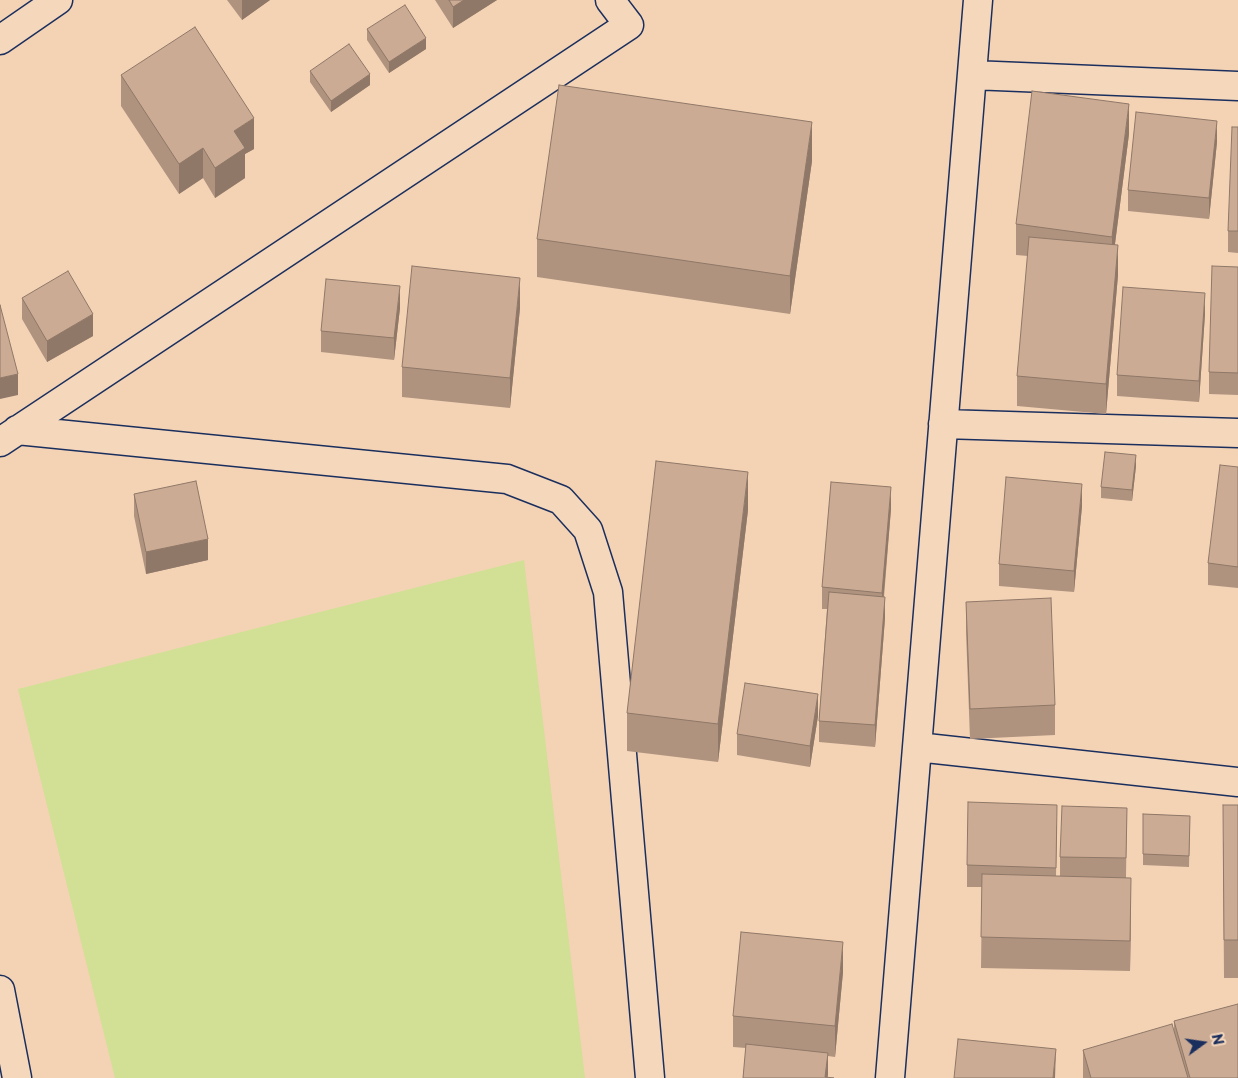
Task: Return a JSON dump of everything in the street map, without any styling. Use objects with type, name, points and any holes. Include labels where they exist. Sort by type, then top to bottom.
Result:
[{"type":"street","points":[[0,40],[58,0]]},
{"type":"street","points":[[9,436],[629,25],[610,0]]},
{"type":"street","points":[[890,1078],[978,0]]},
{"type":"street","points":[[972,75],[1238,86]]},
{"type":"street","points":[[944,424],[1238,434]]},
{"type":"street","points":[[9,436],[507,480],[561,500],[588,530],[608,592],[650,1078]]},
{"type":"street","points":[[917,747],[1238,782]]},
{"type":"street","points":[[0,990],[18,1078]]},
{"type":"green space","points":[[524,560],[585,1078],[115,1078],[18,689]]},
{"type":"building","points":[[449,0],[464,0],[453,7]]},
{"type":"building","points":[[405,5],[426,38],[389,62],[367,29]]},
{"type":"building","points":[[195,27],[254,118],[234,131],[245,148],[215,168],[203,148],[179,164],[121,75]]},
{"type":"building","points":[[349,44],[370,74],[331,101],[310,71]]},
{"type":"building","points":[[559,85],[812,122],[790,276],[537,239]]},
{"type":"building","points":[[1032,91],[1129,104],[1112,237],[1016,224]]},
{"type":"building","points":[[1136,112],[1217,121],[1209,198],[1128,190]]},
{"type":"building","points":[[1232,127],[1238,127],[1238,231],[1228,231]]},
{"type":"building","points":[[1029,237],[1118,245],[1106,384],[1017,376]]},
{"type":"building","points":[[412,266],[520,278],[510,378],[402,367]]},
{"type":"building","points":[[1212,266],[1238,267],[1238,373],[1209,372]]},
{"type":"building","points":[[68,271],[93,314],[47,341],[22,298]]},
{"type":"building","points":[[326,279],[400,286],[394,338],[321,331]]},
{"type":"building","points":[[1123,287],[1205,293],[1199,381],[1117,375]]},
{"type":"building","points":[[0,305],[18,374],[0,378]]},
{"type":"building","points":[[1105,452],[1136,455],[1132,490],[1101,487]]},
{"type":"building","points":[[656,461],[748,472],[718,724],[627,713]]},
{"type":"building","points":[[1220,465],[1238,467],[1238,567],[1208,563]]},
{"type":"building","points":[[1006,477],[1082,484],[1074,571],[999,564]]},
{"type":"building","points":[[196,481],[208,539],[146,552],[134,494]]},
{"type":"building","points":[[831,482],[891,487],[882,593],[822,587]]},
{"type":"building","points":[[829,592],[885,597],[875,725],[819,721]]},
{"type":"building","points":[[1051,598],[1055,705],[970,709],[966,602]]},
{"type":"building","points":[[745,683],[818,694],[810,746],[737,734]]},
{"type":"building","points":[[968,802],[1057,805],[1056,868],[967,865]]},
{"type":"building","points":[[1223,805],[1238,805],[1238,940],[1224,940]]},
{"type":"building","points":[[1062,806],[1127,808],[1126,858],[1060,857]]},
{"type":"building","points":[[1143,814],[1190,816],[1189,856],[1143,854]]},
{"type":"building","points":[[982,874],[1131,878],[1130,941],[981,937]]},
{"type":"building","points":[[741,932],[843,942],[835,1026],[733,1016]]},
{"type":"building","points":[[1238,1004],[1238,1078],[1190,1078],[1174,1021]]},
{"type":"building","points":[[1172,1024],[1188,1078],[1091,1078],[1083,1050]]},
{"type":"building","points":[[958,1039],[1056,1049],[1053,1078],[954,1078]]},
{"type":"building","points":[[746,1044],[828,1053],[825,1077],[834,1078],[743,1078]]}]
